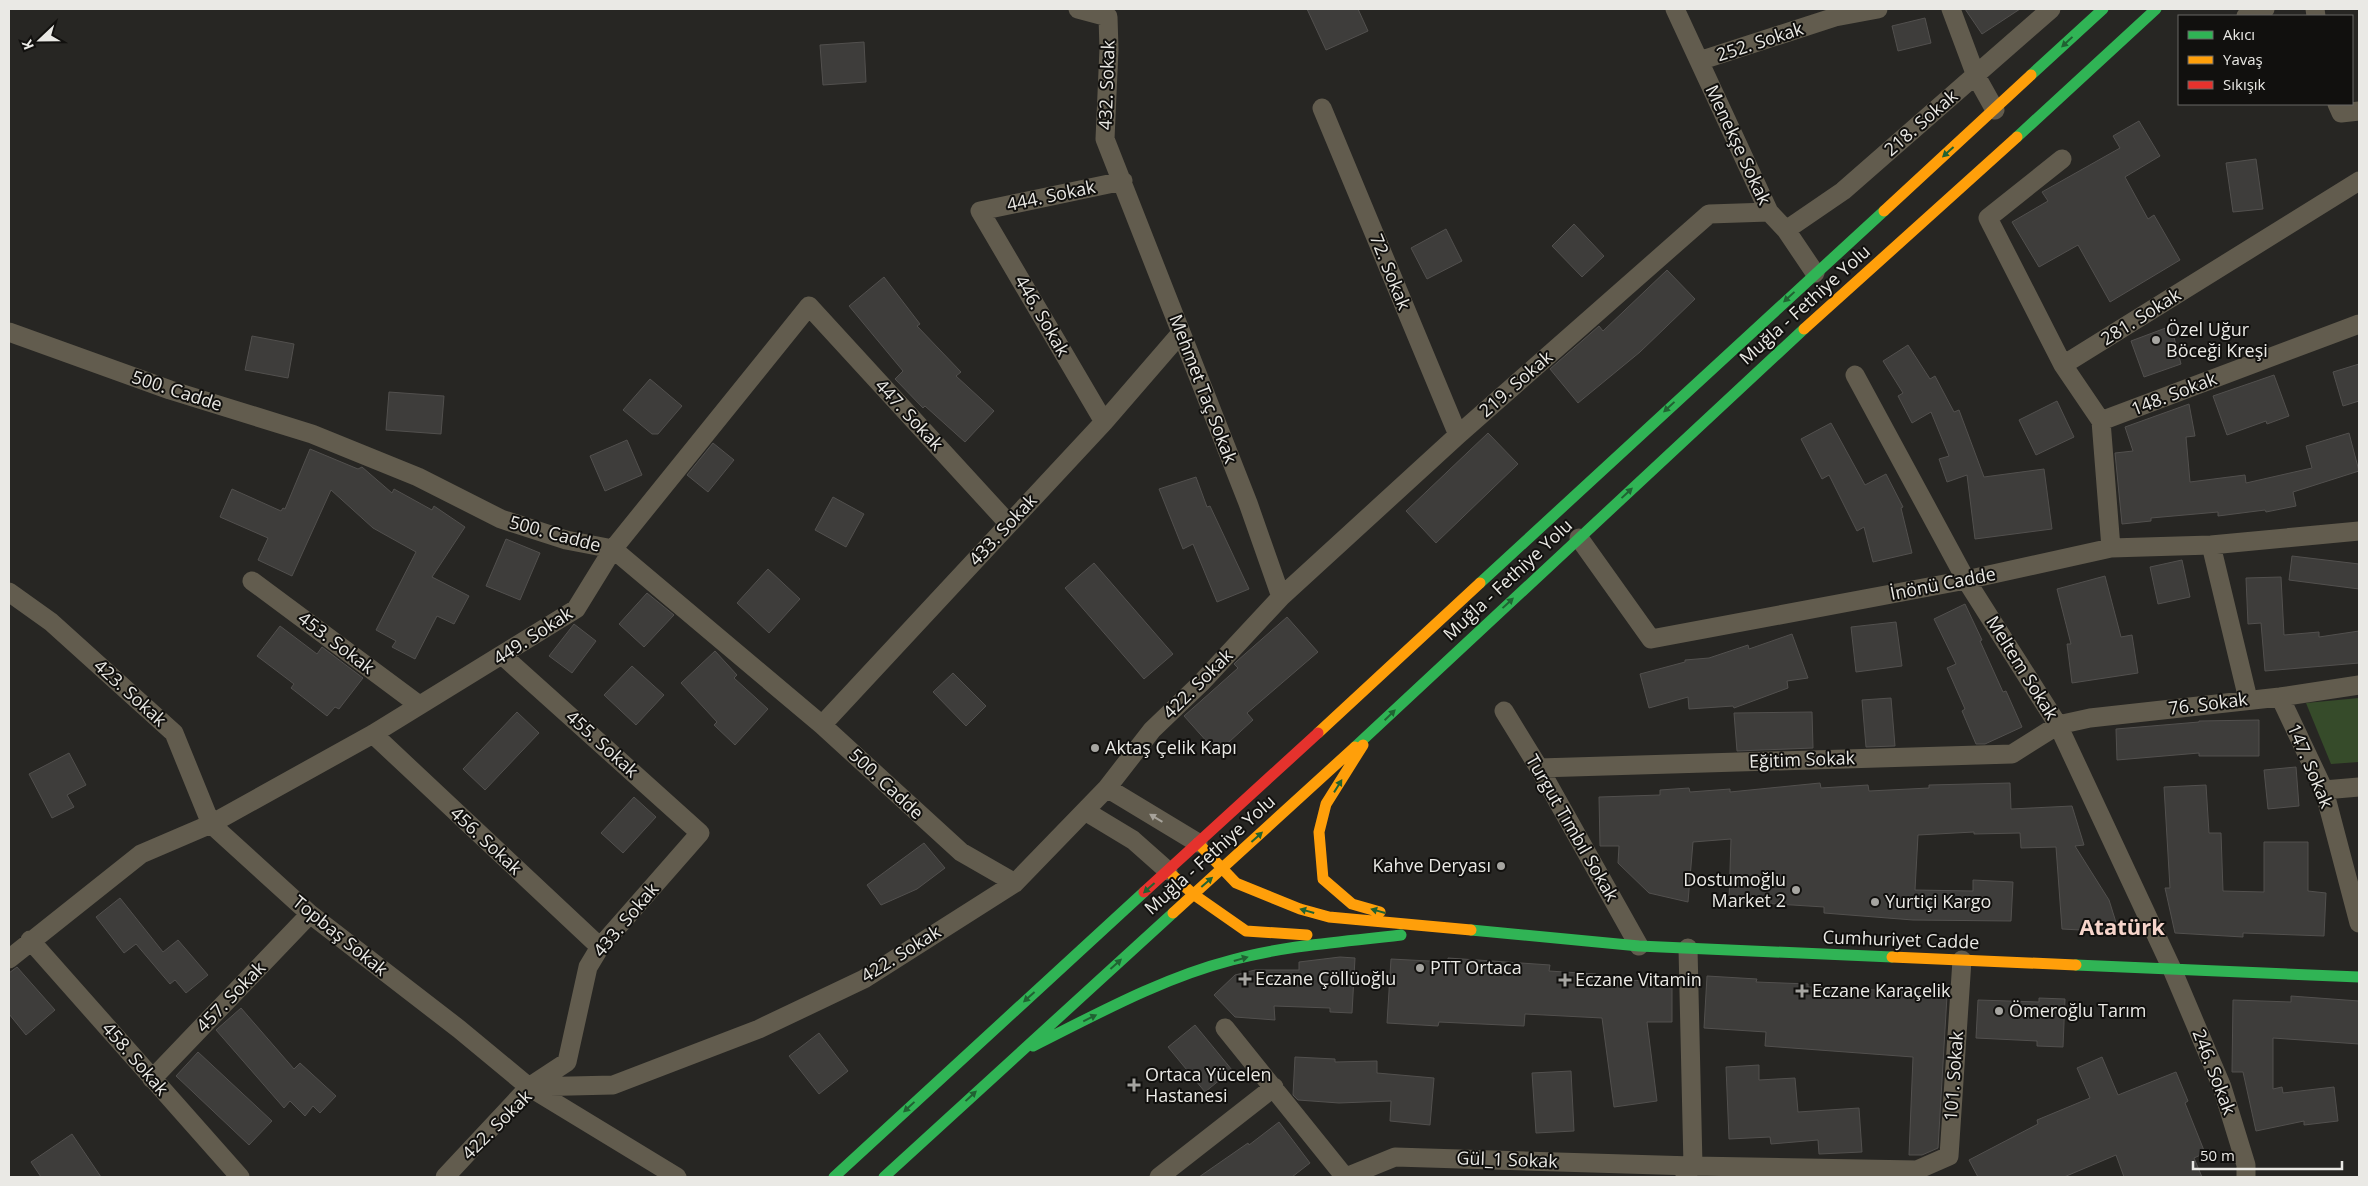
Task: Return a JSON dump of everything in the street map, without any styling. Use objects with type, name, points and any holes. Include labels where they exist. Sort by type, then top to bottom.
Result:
[{"type":"main road","name":"Muğla - Fethiye Yolu","points":[[834,1177],[968,1052],[1366,690],[1815,273],[2103,9]]},
{"type":"main road","name":"Muğla - Fethiye Yolu","points":[[884,1177],[1015,1055],[1371,732],[1826,308],[1961,188],[2156,9]]},
{"type":"main road","points":[[1371,732],[1326,804],[1319,832],[1323,879],[1352,904],[1441,929]]},
{"type":"main road","points":[[1198,843],[1236,883],[1300,909],[1328,917],[1441,929]]},
{"type":"main road","points":[[1168,871],[1193,894],[1246,932],[1355,941]]},
{"type":"main road","points":[[1015,1055],[1148,990],[1193,973],[1261,953],[1441,929]]},
{"type":"main road","name":"Cumhuriyet Cadde","points":[[1441,929],[1639,946],[2359,977]]},
{"type":"street","name":"432. Sokak","points":[[1078,9],[1108,17],[1109,49],[1105,139],[1123,181]]},
{"type":"street","name":"Menekşe Sokak","points":[[1675,9],[1769,212],[1786,230],[1815,273]]},
{"type":"street","name":"252. Sokak","points":[[1700,61],[1832,13],[1878,9]]},
{"type":"street","points":[[1951,9],[1976,76],[1995,110]]},
{"type":"street","name":"218. Sokak","points":[[1786,230],[1843,191],[2051,9]]},
{"type":"street","points":[[2249,15],[2265,9]]},
{"type":"street","points":[[2337,105],[2341,113],[2359,111]]},
{"type":"street","name":"72. Sokak","points":[[1322,108],[1458,435]]},
{"type":"street","points":[[2062,159],[1988,218],[2064,365],[2101,421],[2111,548]]},
{"type":"street","name":"444. Sokak","points":[[980,210],[1123,181]]},
{"type":"street","name":"Mehmet Taç Sokak","points":[[1123,181],[1248,503],[1281,597]]},
{"type":"street","name":"281. Sokak","points":[[2064,365],[2359,181]]},
{"type":"street","name":"446. Sokak","points":[[980,210],[1104,422]]},
{"type":"street","name":"219. Sokak","points":[[1281,597],[1458,435],[1709,214],[1769,212]]},
{"type":"street","name":"447. Sokak","points":[[809,306],[1009,524]]},
{"type":"street","name":"449. Sokak","points":[[211,824],[373,734],[503,656],[576,609],[613,549],[809,306]]},
{"type":"street","name":"148. Sokak","points":[[2101,421],[2359,324]]},
{"type":"street","name":"500. Cadde","points":[[9,332],[170,390],[312,434],[418,476],[500,519],[566,540],[613,549],[822,725],[961,852],[1015,883]]},
{"type":"street","name":"433. Sokak","points":[[822,725],[1104,422],[1181,333]]},
{"type":"street","name":"Meltem Sokak","points":[[1855,375],[1966,580],[2058,725],[2172,969]]},
{"type":"street","name":"İnönü Cadde","points":[[1579,538],[1651,639],[1966,580],[2111,548],[2211,545],[2359,531]]},
{"type":"street","points":[[2211,545],[2248,699]]},
{"type":"street","name":"453. Sokak","points":[[252,581],[419,705]]},
{"type":"street","name":"423. Sokak","points":[[9,592],[51,622],[174,733],[211,824]]},
{"type":"street","name":"422. Sokak","points":[[445,1177],[529,1087],[613,1085],[759,1029],[864,979],[1015,883],[1107,788],[1152,730],[1201,683],[1281,597]]},
{"type":"street","name":"455. Sokak","points":[[503,656],[700,833]]},
{"type":"street","name":"76. Sokak","points":[[2058,725],[2090,718],[2248,699],[2280,697],[2359,685]]},
{"type":"street","name":"147. Sokak","points":[[2280,697],[2324,790],[2359,923]]},
{"type":"street","name":"Turgut Tımbıl Sokak","points":[[1504,711],[1539,768],[1639,946]]},
{"type":"street","name":"Eğitim Sokak","points":[[1539,768],[2012,754],[2058,725]]},
{"type":"street","name":"456. Sokak","points":[[373,734],[600,948]]},
{"type":"street","points":[[2324,790],[2359,787]]},
{"type":"street","points":[[1107,788],[1198,843]]},
{"type":"street","points":[[1085,811],[1133,840],[1168,871]]},
{"type":"street","points":[[9,958],[141,854],[211,824]]},
{"type":"street","name":"Topbaş Sokak","points":[[211,824],[310,914],[459,1029],[529,1087],[677,1177]]},
{"type":"street","name":"433. Sokak","points":[[529,1087],[567,1062],[588,967],[600,948],[700,833]]},
{"type":"street","name":"457. Sokak","points":[[152,1079],[310,914]]},
{"type":"street","name":"458. Sokak","points":[[30,940],[240,1177]]},
{"type":"street","points":[[1688,948],[1689,1172]]},
{"type":"street","name":"101. Sokak","points":[[1918,1170],[1949,1156],[1962,960]]},
{"type":"street","name":"246. Sokak","points":[[2172,969],[2222,1087],[2246,1165],[2246,1177]]},
{"type":"street","points":[[1225,1028],[1345,1177]]},
{"type":"street","points":[[1159,1177],[1274,1087]]},
{"type":"street","name":"Gül_1 Sokak","points":[[1345,1177],[1396,1157],[1689,1172],[1918,1170]]},
{"type":"green space","points":[[2359,698],[2359,762],[2331,764],[2306,703]]},
{"type":"building","points":[[1307,9],[1358,9],[1368,31],[1326,50]]},
{"type":"building","points":[[1965,9],[2020,9],[1982,34]]},
{"type":"building","points":[[1925,18],[1931,43],[1898,51],[1892,26]]},
{"type":"building","points":[[864,42],[866,82],[823,85],[820,45]]},
{"type":"building","points":[[2139,121],[2160,156],[2125,177],[2148,219],[2154,215],[2180,260],[2110,302],[2078,245],[2039,267],[2012,222],[2048,201],[2042,192],[2120,148],[2113,136]]},
{"type":"building","points":[[2256,159],[2263,209],[2233,212],[2226,163]]},
{"type":"building","points":[[1574,224],[1604,256],[1582,277],[1552,246]]},
{"type":"building","points":[[1446,229],[1462,261],[1427,279],[1411,248]]},
{"type":"building","points":[[1667,270],[1695,299],[1640,352],[1578,403],[1550,369],[1599,326],[1603,331]]},
{"type":"building","points":[[884,277],[920,324],[917,326],[961,372],[956,376],[994,411],[965,442],[925,406],[923,408],[895,379],[903,371],[849,306]]},
{"type":"building","points":[[2171,326],[2181,364],[2144,377],[2131,341]]},
{"type":"building","points":[[252,336],[294,344],[288,378],[245,370]]},
{"type":"building","points":[[1908,345],[1930,379],[1935,376],[1954,412],[1959,410],[1984,477],[2044,469],[2052,529],[1975,539],[1967,475],[1947,482],[1939,459],[1949,456],[1931,412],[1912,423],[1898,396],[1903,393],[1883,361]]},
{"type":"building","points":[[2359,364],[2359,401],[2343,406],[2333,372]]},
{"type":"building","points":[[2274,375],[2289,416],[2267,424],[2266,421],[2227,435],[2213,396]]},
{"type":"building","points":[[650,379],[682,406],[658,434],[652,434],[623,410]]},
{"type":"building","points":[[389,392],[444,396],[441,434],[386,430]]},
{"type":"building","points":[[2057,401],[2074,437],[2036,455],[2019,420]]},
{"type":"building","points":[[2189,404],[2195,436],[2186,437],[2190,482],[2245,475],[2246,483],[2312,468],[2306,446],[2349,433],[2359,471],[2293,492],[2296,506],[2266,512],[2265,510],[2218,516],[2218,512],[2151,518],[2151,521],[2122,524],[2115,453],[2133,451],[2125,427]]},
{"type":"building","points":[[1831,423],[1865,485],[1886,474],[1903,507],[1901,508],[1912,553],[1873,562],[1864,527],[1857,531],[1829,475],[1822,479],[1801,439]]},
{"type":"building","points":[[1488,433],[1518,464],[1436,543],[1406,511]]},
{"type":"building","points":[[627,440],[642,475],[605,491],[590,456]]},
{"type":"building","points":[[713,443],[734,460],[708,492],[687,475]]},
{"type":"building","points":[[310,449],[358,469],[362,467],[392,493],[394,489],[432,510],[434,506],[465,527],[432,577],[469,596],[454,624],[437,616],[415,659],[392,647],[396,641],[376,630],[416,552],[373,528],[331,490],[292,576],[258,560],[268,538],[220,517],[232,489],[281,511],[283,508],[285,509]]},
{"type":"building","points":[[1196,477],[1207,507],[1210,506],[1249,589],[1217,602],[1193,544],[1183,549],[1159,489]]},
{"type":"building","points":[[833,497],[864,514],[846,547],[815,530]]},
{"type":"building","points":[[506,539],[540,553],[520,600],[486,586]]},
{"type":"building","points":[[2292,556],[2359,564],[2359,589],[2289,580]]},
{"type":"building","points":[[2182,560],[2190,597],[2158,604],[2150,567]]},
{"type":"building","points":[[1094,563],[1173,654],[1144,679],[1065,588]]},
{"type":"building","points":[[768,569],[800,599],[769,633],[737,603]]},
{"type":"building","points":[[2105,576],[2121,637],[2132,635],[2138,673],[2072,683],[2067,644],[2071,644],[2057,589]]},
{"type":"building","points":[[2281,577],[2284,635],[2319,632],[2319,637],[2359,631],[2359,663],[2265,671],[2261,623],[2248,624],[2246,578]]},
{"type":"building","points":[[647,593],[674,615],[644,647],[619,624]]},
{"type":"building","points":[[1965,604],[2003,692],[2006,691],[2022,727],[1985,744],[1976,744],[1962,711],[1965,709],[1947,668],[1956,664],[1934,619]]},
{"type":"building","points":[[1287,617],[1318,652],[1247,713],[1253,720],[1217,753],[1184,716],[1238,668],[1234,664],[1237,661]]},
{"type":"building","points":[[1896,622],[1902,666],[1856,672],[1851,627]]},
{"type":"building","points":[[574,624],[596,641],[572,673],[549,656]]},
{"type":"building","points":[[280,626],[317,654],[322,647],[363,678],[339,709],[335,707],[327,716],[291,688],[294,684],[257,656]]},
{"type":"building","points":[[1792,634],[1808,678],[1787,681],[1788,688],[1734,708],[1733,706],[1689,709],[1688,697],[1649,708],[1640,674],[1685,662],[1685,660],[1709,658],[1748,645],[1749,649]]},
{"type":"building","points":[[715,651],[737,675],[734,678],[768,709],[735,745],[714,725],[717,722],[681,683]]},
{"type":"building","points":[[632,666],[664,695],[636,725],[604,695]]},
{"type":"building","points":[[953,673],[986,706],[966,726],[933,692]]},
{"type":"building","points":[[1891,698],[1895,746],[1866,747],[1862,700]]},
{"type":"building","points":[[517,712],[539,733],[485,790],[463,769]]},
{"type":"building","points":[[1812,712],[1813,748],[1737,751],[1734,713]]},
{"type":"building","points":[[2259,720],[2259,756],[2199,756],[2199,753],[2117,760],[2116,729],[2199,721]]},
{"type":"building","points":[[69,753],[86,785],[67,795],[74,807],[52,818],[29,774]]},
{"type":"building","points":[[2296,767],[2299,806],[2268,809],[2264,770]]},
{"type":"building","points":[[1820,783],[1821,788],[1868,785],[1869,791],[1929,788],[1929,785],[2010,783],[2011,809],[2072,806],[2084,845],[2075,846],[2109,900],[2119,932],[2062,929],[2056,847],[2021,848],[2020,833],[1974,834],[1974,832],[1918,835],[1915,890],[1973,891],[1973,880],[2013,882],[2011,921],[1913,920],[1824,913],[1824,907],[1729,901],[1731,839],[1693,842],[1688,902],[1649,893],[1618,863],[1619,846],[1600,846],[1599,797],[1660,795],[1660,790],[1689,788],[1690,792],[1730,789],[1730,792]]},
{"type":"building","points":[[2206,785],[2209,833],[2221,833],[2223,891],[2264,892],[2264,842],[2308,842],[2308,891],[2326,893],[2324,936],[2243,933],[2243,937],[2175,933],[2165,888],[2170,888],[2164,787]]},
{"type":"building","points":[[634,797],[656,817],[623,853],[601,833]]},
{"type":"building","points":[[924,843],[945,868],[917,889],[881,905],[867,885]]},
{"type":"building","points":[[120,898],[163,952],[178,940],[208,975],[186,993],[175,980],[170,984],[136,944],[124,953],[96,917]]},
{"type":"building","points":[[1340,957],[1355,958],[1352,1013],[1330,1012],[1330,1008],[1274,1006],[1275,1020],[1235,1017],[1214,995],[1235,975],[1255,970],[1299,970],[1299,962]]},
{"type":"building","points":[[1448,958],[1550,965],[1549,971],[1596,974],[1596,980],[1672,981],[1672,1022],[1647,1022],[1657,1101],[1614,1107],[1602,1018],[1525,1014],[1524,1026],[1439,1022],[1438,1026],[1387,1023],[1391,959],[1448,962]]},
{"type":"building","points":[[17,967],[55,1010],[26,1035],[9,1014],[9,973]]},
{"type":"building","points":[[1707,976],[1757,979],[1756,982],[1808,984],[1808,987],[1900,991],[1947,996],[1938,1148],[1922,1155],[1909,1155],[1913,1057],[1765,1046],[1766,1032],[1704,1028]]},
{"type":"building","points":[[2291,996],[2359,1001],[2359,1044],[2273,1038],[2273,1089],[2282,1087],[2283,1093],[2334,1087],[2338,1121],[2304,1125],[2304,1121],[2256,1131],[2243,1072],[2232,1072],[2233,1000],[2291,1002]]},
{"type":"building","points":[[2039,998],[2065,999],[2063,1047],[2037,1046],[2037,1041],[1976,1038],[1978,1000],[2039,1002]]},
{"type":"building","points":[[241,1008],[294,1069],[300,1063],[336,1096],[320,1113],[313,1106],[305,1116],[290,1101],[284,1108],[216,1030]]},
{"type":"building","points":[[1195,1025],[1232,1070],[1205,1092],[1168,1047]]},
{"type":"building","points":[[819,1033],[848,1071],[819,1094],[789,1056]]},
{"type":"building","points":[[198,1052],[272,1121],[249,1145],[176,1076]]},
{"type":"building","points":[[1295,1057],[1335,1059],[1335,1062],[1377,1061],[1377,1073],[1434,1078],[1430,1125],[1390,1121],[1391,1101],[1339,1103],[1298,1100],[1293,1095]]},
{"type":"building","points":[[2102,1057],[2118,1095],[2176,1072],[2188,1101],[2185,1103],[2205,1153],[2194,1158],[2202,1177],[2124,1177],[2116,1155],[2064,1177],[1978,1177],[1969,1160],[2038,1124],[2037,1120],[2090,1098],[2077,1068]]},
{"type":"building","points":[[1759,1065],[1759,1080],[1795,1078],[1798,1112],[1859,1108],[1862,1152],[1819,1154],[1818,1140],[1771,1144],[1770,1137],[1729,1139],[1726,1067]]},
{"type":"building","points":[[1571,1071],[1574,1131],[1536,1133],[1532,1073]]},
{"type":"building","points":[[1279,1122],[1310,1163],[1292,1177],[1199,1177],[1248,1143],[1249,1145]]},
{"type":"building","points":[[72,1134],[101,1177],[41,1177],[31,1162]]},
{"type":"traffic: fast","points":[[2031,75],[2103,9]]},
{"type":"traffic: fast","points":[[2017,137],[2156,9]]},
{"type":"traffic: fast","points":[[1480,583],[1884,211]]},
{"type":"traffic: fast","points":[[1355,747],[1804,329]]},
{"type":"traffic: fast","points":[[834,1177],[1144,892]]},
{"type":"traffic: fast","points":[[884,1177],[1173,913]]},
{"type":"traffic: fast","points":[[1471,930],[1639,946],[1892,957]]},
{"type":"traffic: fast","points":[[1033,1046],[1106,1009],[1155,987],[1232,960],[1316,944],[1401,935]]},
{"type":"traffic: fast","points":[[2076,965],[2359,977]]},
{"type":"traffic: slow","points":[[1884,211],[2031,75]]},
{"type":"traffic: slow","points":[[1804,329],[2017,137]]},
{"type":"traffic: slow","points":[[1318,733],[1480,583]]},
{"type":"traffic: slow","points":[[1363,745],[1326,804],[1319,832],[1323,879],[1352,904],[1380,912]]},
{"type":"traffic: slow","points":[[1173,913],[1355,747]]},
{"type":"traffic: slow","points":[[1198,843],[1236,883],[1300,909],[1329,917],[1471,930]]},
{"type":"traffic: slow","points":[[1168,871],[1193,894],[1246,931],[1307,935]]},
{"type":"traffic: slow","points":[[1892,957],[2076,965]]},
{"type":"traffic: jam","points":[[1144,892],[1318,733]]},
{"type":"place","name":"Özel Uğur Böceği Kreşi","points":[[2156,340]]},
{"type":"place","name":"Aktaş Çelik Kapı","points":[[1095,748]]},
{"type":"place","name":"Kahve Deryası","points":[[1501,866]]},
{"type":"place","name":"Dostumoğlu Market 2","points":[[1796,890]]},
{"type":"place","name":"Yurtiçi Kargo","points":[[1875,902]]},
{"type":"place","name":"PTT Ortaca","points":[[1420,968]]},
{"type":"place","name":"Eczane Çöllüoğlu","points":[[1245,979]]},
{"type":"place","name":"Eczane Vitamin","points":[[1565,980]]},
{"type":"place","name":"Eczane Karaçelik","points":[[1802,991]]},
{"type":"place","name":"Ömeroğlu Tarım","points":[[1999,1011]]},
{"type":"place","name":"Ortaca Yücelen Hastanesi","points":[[1134,1085]]},
{"type":"district","name":"Atatürk","points":[[2122,927]]}]
